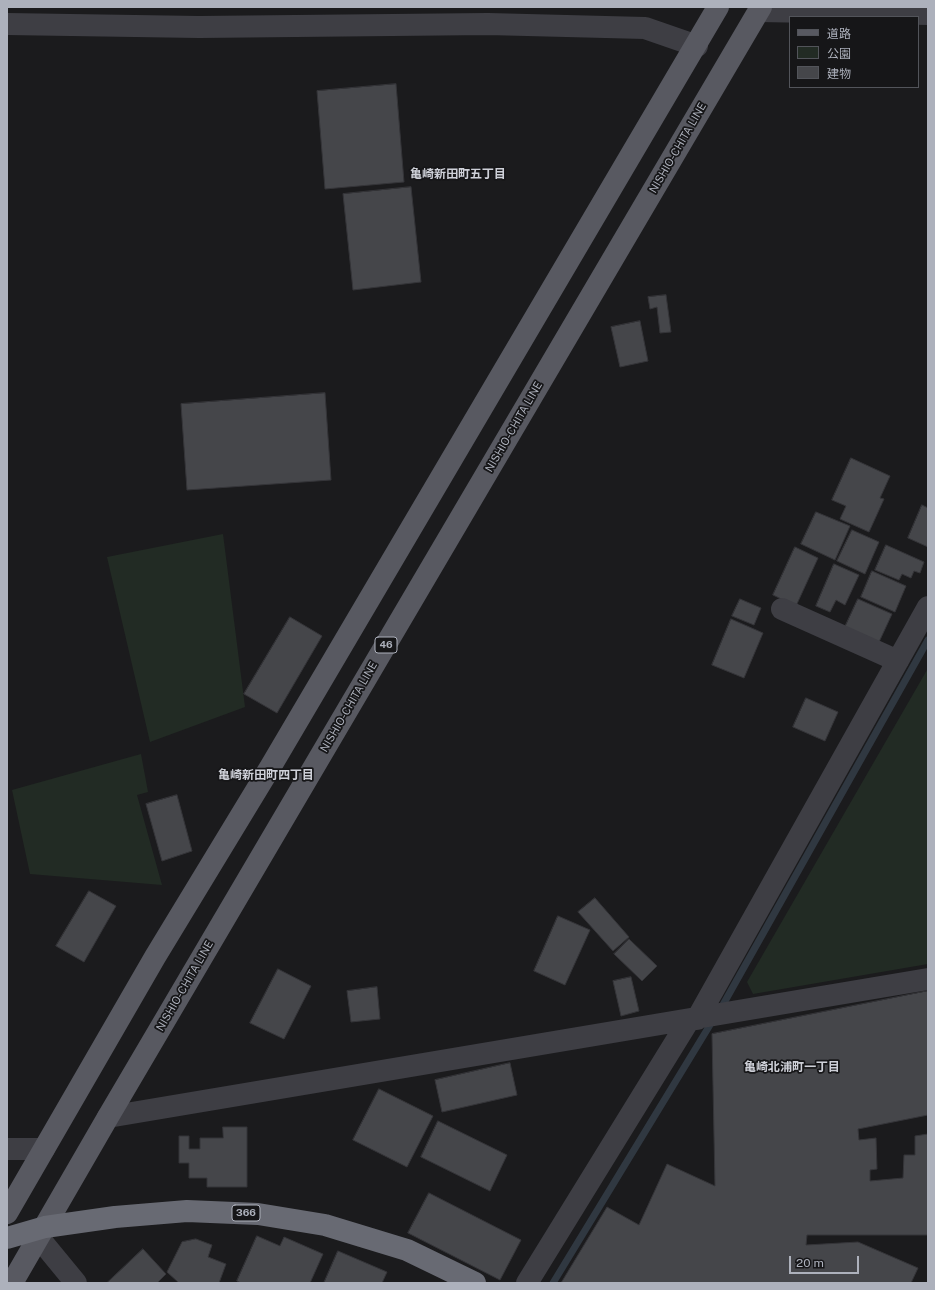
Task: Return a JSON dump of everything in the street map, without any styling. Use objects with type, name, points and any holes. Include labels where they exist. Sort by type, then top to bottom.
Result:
[{"type":"highway","name":"366","points":[[7,1238],[115,1217],[187,1211],[258,1214],[325,1225],[407,1250],[475,1283]]},
{"type":"main road","points":[[7,1213],[156,957],[271,766],[718,7]]},
{"type":"main road","name":"NISHIO-CHITA LINE","points":[[12,1283],[108,1117],[760,9]]},
{"type":"street","points":[[760,9],[928,14]]},
{"type":"street","points":[[7,24],[199,27],[488,24],[645,28],[696,46]]},
{"type":"street","points":[[527,1283],[695,1019],[928,607]]},
{"type":"street","points":[[782,609],[898,661]]},
{"type":"street","points":[[108,1117],[928,979]]},
{"type":"street","points":[[7,1149],[44,1149]]},
{"type":"street","points":[[42,1232],[76,1283]]},
{"type":"green space","points":[[223,534],[245,707],[150,742],[107,557]]},
{"type":"green space","points":[[927,670],[928,964],[753,994],[747,982]]},
{"type":"green space","points":[[141,754],[148,792],[137,795],[162,885],[30,874],[12,790]]},
{"type":"building","points":[[396,84],[404,182],[325,189],[317,91]]},
{"type":"building","points":[[411,187],[421,282],[353,290],[343,194]]},
{"type":"building","points":[[666,295],[671,332],[660,333],[657,307],[650,309],[648,297]]},
{"type":"building","points":[[640,321],[648,361],[620,367],[611,327]]},
{"type":"building","points":[[325,393],[331,480],[187,490],[181,404]]},
{"type":"building","points":[[851,458],[890,476],[880,498],[884,499],[869,532],[840,519],[846,506],[832,500]]},
{"type":"building","points":[[922,505],[928,508],[928,547],[908,538]]},
{"type":"building","points":[[816,512],[850,526],[835,560],[801,544]]},
{"type":"building","points":[[852,530],[879,542],[865,574],[837,561]]},
{"type":"building","points":[[886,545],[924,562],[920,573],[914,571],[911,578],[902,574],[899,580],[875,570]]},
{"type":"building","points":[[795,547],[818,558],[796,606],[773,595]]},
{"type":"building","points":[[834,564],[859,575],[845,605],[836,600],[830,612],[816,606]]},
{"type":"building","points":[[872,571],[906,586],[895,612],[861,597]]},
{"type":"building","points":[[740,599],[761,608],[754,625],[732,616]]},
{"type":"building","points":[[858,599],[892,614],[879,642],[845,627]]},
{"type":"building","points":[[290,617],[322,636],[277,713],[244,694]]},
{"type":"building","points":[[731,619],[763,633],[744,678],[712,665]]},
{"type":"building","points":[[806,698],[838,712],[825,741],[793,727]]},
{"type":"building","points":[[177,795],[192,851],[162,861],[146,804]]},
{"type":"building","points":[[89,891],[116,906],[84,962],[56,946]]},
{"type":"building","points":[[595,898],[629,937],[613,951],[578,912]]},
{"type":"building","points":[[558,916],[590,930],[565,985],[534,971]]},
{"type":"building","points":[[629,939],[657,966],[642,981],[614,954]]},
{"type":"building","points":[[278,969],[311,986],[284,1039],[250,1023]]},
{"type":"building","points":[[631,977],[639,1011],[621,1016],[613,981]]},
{"type":"building","points":[[377,987],[380,1019],[351,1022],[347,991]]},
{"type":"building","points":[[928,991],[928,1115],[858,1129],[859,1140],[876,1138],[877,1169],[870,1170],[870,1181],[903,1178],[904,1155],[915,1155],[915,1136],[928,1134],[928,1235],[807,1235],[806,1245],[858,1242],[918,1268],[911,1283],[561,1283],[607,1207],[639,1225],[667,1164],[715,1186],[712,1034]]},
{"type":"building","points":[[510,1063],[517,1095],[442,1112],[435,1080]]},
{"type":"building","points":[[379,1089],[433,1116],[407,1167],[353,1140]]},
{"type":"building","points":[[438,1121],[507,1155],[490,1191],[421,1157]]},
{"type":"building","points":[[223,1127],[247,1127],[247,1187],[207,1187],[207,1178],[189,1178],[189,1163],[179,1163],[179,1136],[189,1136],[189,1149],[200,1149],[200,1138],[223,1138]]},
{"type":"building","points":[[429,1193],[521,1240],[500,1280],[408,1233]]},
{"type":"building","points":[[257,1236],[280,1246],[284,1237],[323,1254],[310,1283],[241,1283],[237,1281]]},
{"type":"building","points":[[196,1239],[212,1245],[208,1257],[226,1264],[219,1283],[179,1283],[167,1272],[182,1242]]},
{"type":"building","points":[[143,1249],[166,1274],[157,1283],[107,1283]]},
{"type":"building","points":[[338,1251],[387,1272],[382,1283],[324,1283]]},
{"type":"waterway","points":[[720,1010],[928,640]]},
{"type":"waterway","points":[[553,1283],[713,1020]]},
{"type":"district","name":"亀崎新田町五丁目","points":[[458,174]]},
{"type":"district","name":"亀崎新田町四丁目","points":[[266,775]]},
{"type":"district","name":"亀崎北浦町一丁目","points":[[792,1067]]}]
